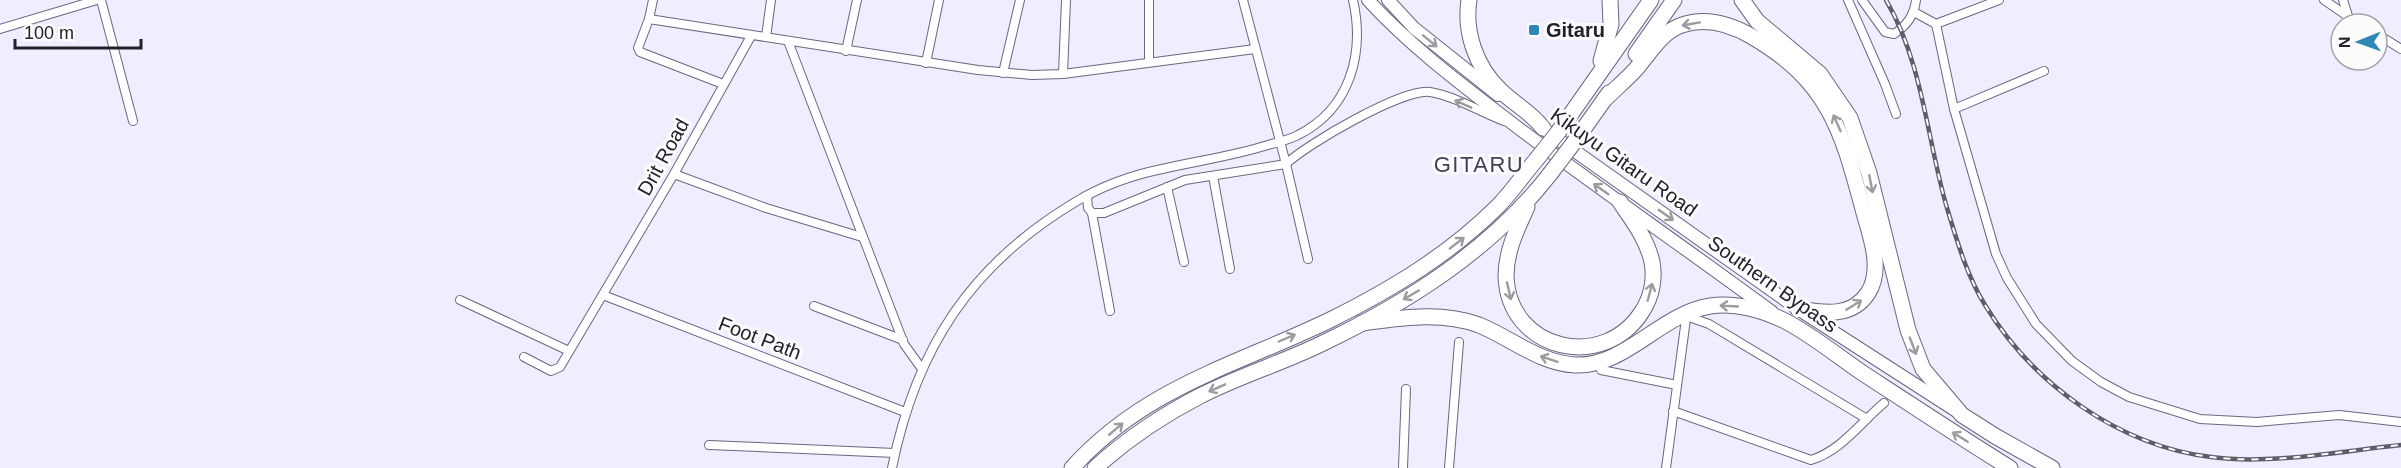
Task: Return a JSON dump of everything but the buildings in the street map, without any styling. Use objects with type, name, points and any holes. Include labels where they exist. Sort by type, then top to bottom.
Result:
[{"type":"highway","points":[[1469,0],[1467,23],[1470,42],[1483,67],[1498,89],[1532,116],[1543,128]]},
{"type":"highway","points":[[1590,85],[1607,44],[1611,24],[1610,0]]},
{"type":"highway","points":[[1072,468],[1114,430],[1161,396],[1219,367],[1328,321],[1389,289],[1430,264],[1484,219],[1536,160],[1651,0]]},
{"type":"highway","points":[[1095,468],[1145,429],[1200,396],[1321,344],[1362,323],[1418,291],[1480,246],[1533,196],[1575,141],[1674,0]]},
{"type":"highway","points":[[1742,0],[1757,21],[1820,74],[1850,118],[1869,173],[1886,249],[1914,349],[1923,369],[1962,415]]},
{"type":"highway","points":[[1604,100],[1668,32],[1694,22],[1723,24],[1740,31],[1778,53],[1803,74],[1829,108],[1843,139],[1872,243],[1875,273],[1868,293],[1853,307],[1835,312],[1798,309]]},
{"type":"highway","points":[[1533,196],[1508,254],[1506,278],[1508,290],[1519,316],[1533,331],[1552,343],[1574,347],[1600,345],[1628,331],[1646,305],[1650,294],[1653,273],[1648,249],[1620,202]]},
{"type":"highway","points":[[1362,323],[1411,317],[1448,317],[1494,332],[1546,359],[1577,365],[1602,361],[1619,353],[1666,322],[1698,309],[1725,305],[1739,306],[1785,321]]},
{"type":"highway","name":"Southern Bypass","points":[[1785,321],[1937,423],[2010,468]]},
{"type":"highway","name":"Southern Bypass","points":[[1962,415],[2052,468]]},
{"type":"main road","name":"Southern Bypass","points":[[1368,0],[1391,25],[1450,77],[1785,321]]},
{"type":"main road","name":"Kikuyu Gitaru Road","points":[[1388,0],[1414,28],[1479,81],[1848,343]]},
{"type":"main road","name":"Southern Bypass","points":[[1848,343],[1962,415]]},
{"type":"street","points":[[0,29],[99,0],[133,121]]},
{"type":"street","points":[[653,0],[649,19],[638,48],[640,52],[723,84]]},
{"type":"street","points":[[766,38],[771,0]]},
{"type":"street","points":[[846,51],[857,0]]},
{"type":"street","points":[[926,63],[939,0]]},
{"type":"street","points":[[1003,73],[1020,0]]},
{"type":"street","points":[[1063,74],[1066,0]]},
{"type":"street","points":[[1149,0],[1149,61]]},
{"type":"street","points":[[1243,0],[1308,259]]},
{"type":"street","points":[[892,468],[905,412],[922,369],[943,328],[981,277],[1011,248],[1046,221],[1087,196],[1119,182],[1159,169],[1238,154],[1279,142],[1296,136],[1317,124],[1335,106],[1346,89],[1356,56],[1356,16],[1353,0]]},
{"type":"street","points":[[1848,0],[1896,114]]},
{"type":"street","points":[[1862,0],[1885,32],[1894,34],[1909,21],[1914,12],[1916,0]]},
{"type":"street","points":[[1936,24],[1999,0]]},
{"type":"street","points":[[2324,0],[2342,12]]},
{"type":"street","points":[[1914,12],[1936,24],[1954,109],[1989,237],[2001,267],[2042,332],[2072,361],[2101,382],[2129,397],[2200,419],[2257,422],[2339,415],[2401,422]]},
{"type":"street","points":[[649,19],[846,51],[1003,73],[1063,74],[1255,49]]},
{"type":"street","name":"Drit Road","points":[[524,357],[551,371],[560,367],[674,174],[751,36]]},
{"type":"street","points":[[788,41],[903,340],[922,369]]},
{"type":"street","points":[[1954,109],[2044,71]]},
{"type":"street","points":[[1092,213],[1104,213],[1193,178],[1286,164],[1298,153],[1364,115],[1413,93],[1429,92],[1452,99],[1517,126]]},
{"type":"street","points":[[674,174],[766,208],[862,237]]},
{"type":"street","points":[[1213,176],[1230,269]]},
{"type":"street","points":[[1167,187],[1184,262]]},
{"type":"street","points":[[1087,196],[1110,310]]},
{"type":"street","name":"Foot Path","points":[[603,295],[905,412]]},
{"type":"street","points":[[460,300],[569,351]]},
{"type":"street","points":[[814,306],[903,340]]},
{"type":"street","points":[[1666,468],[1686,319],[1692,317],[1709,324],[1867,419]]},
{"type":"street","points":[[1449,468],[1459,342]]},
{"type":"street","points":[[1601,370],[1677,385]]},
{"type":"street","points":[[1403,468],[1406,389]]},
{"type":"street","points":[[1672,411],[1811,460],[1826,454],[1842,442],[1884,403]]},
{"type":"street","points":[[709,445],[895,453]]},
{"type":"railway","points":[[1886,0],[1908,50],[1923,102],[1947,208],[1973,282],[1985,305],[2005,334],[2053,385],[2112,425],[2144,440],[2177,451],[2211,457],[2282,458],[2401,445]]},
{"type":"place","name":"Gitaru","points":[[1534,30]]},
{"type":"district","name":"GITARU","points":[[1479,164]]}]
